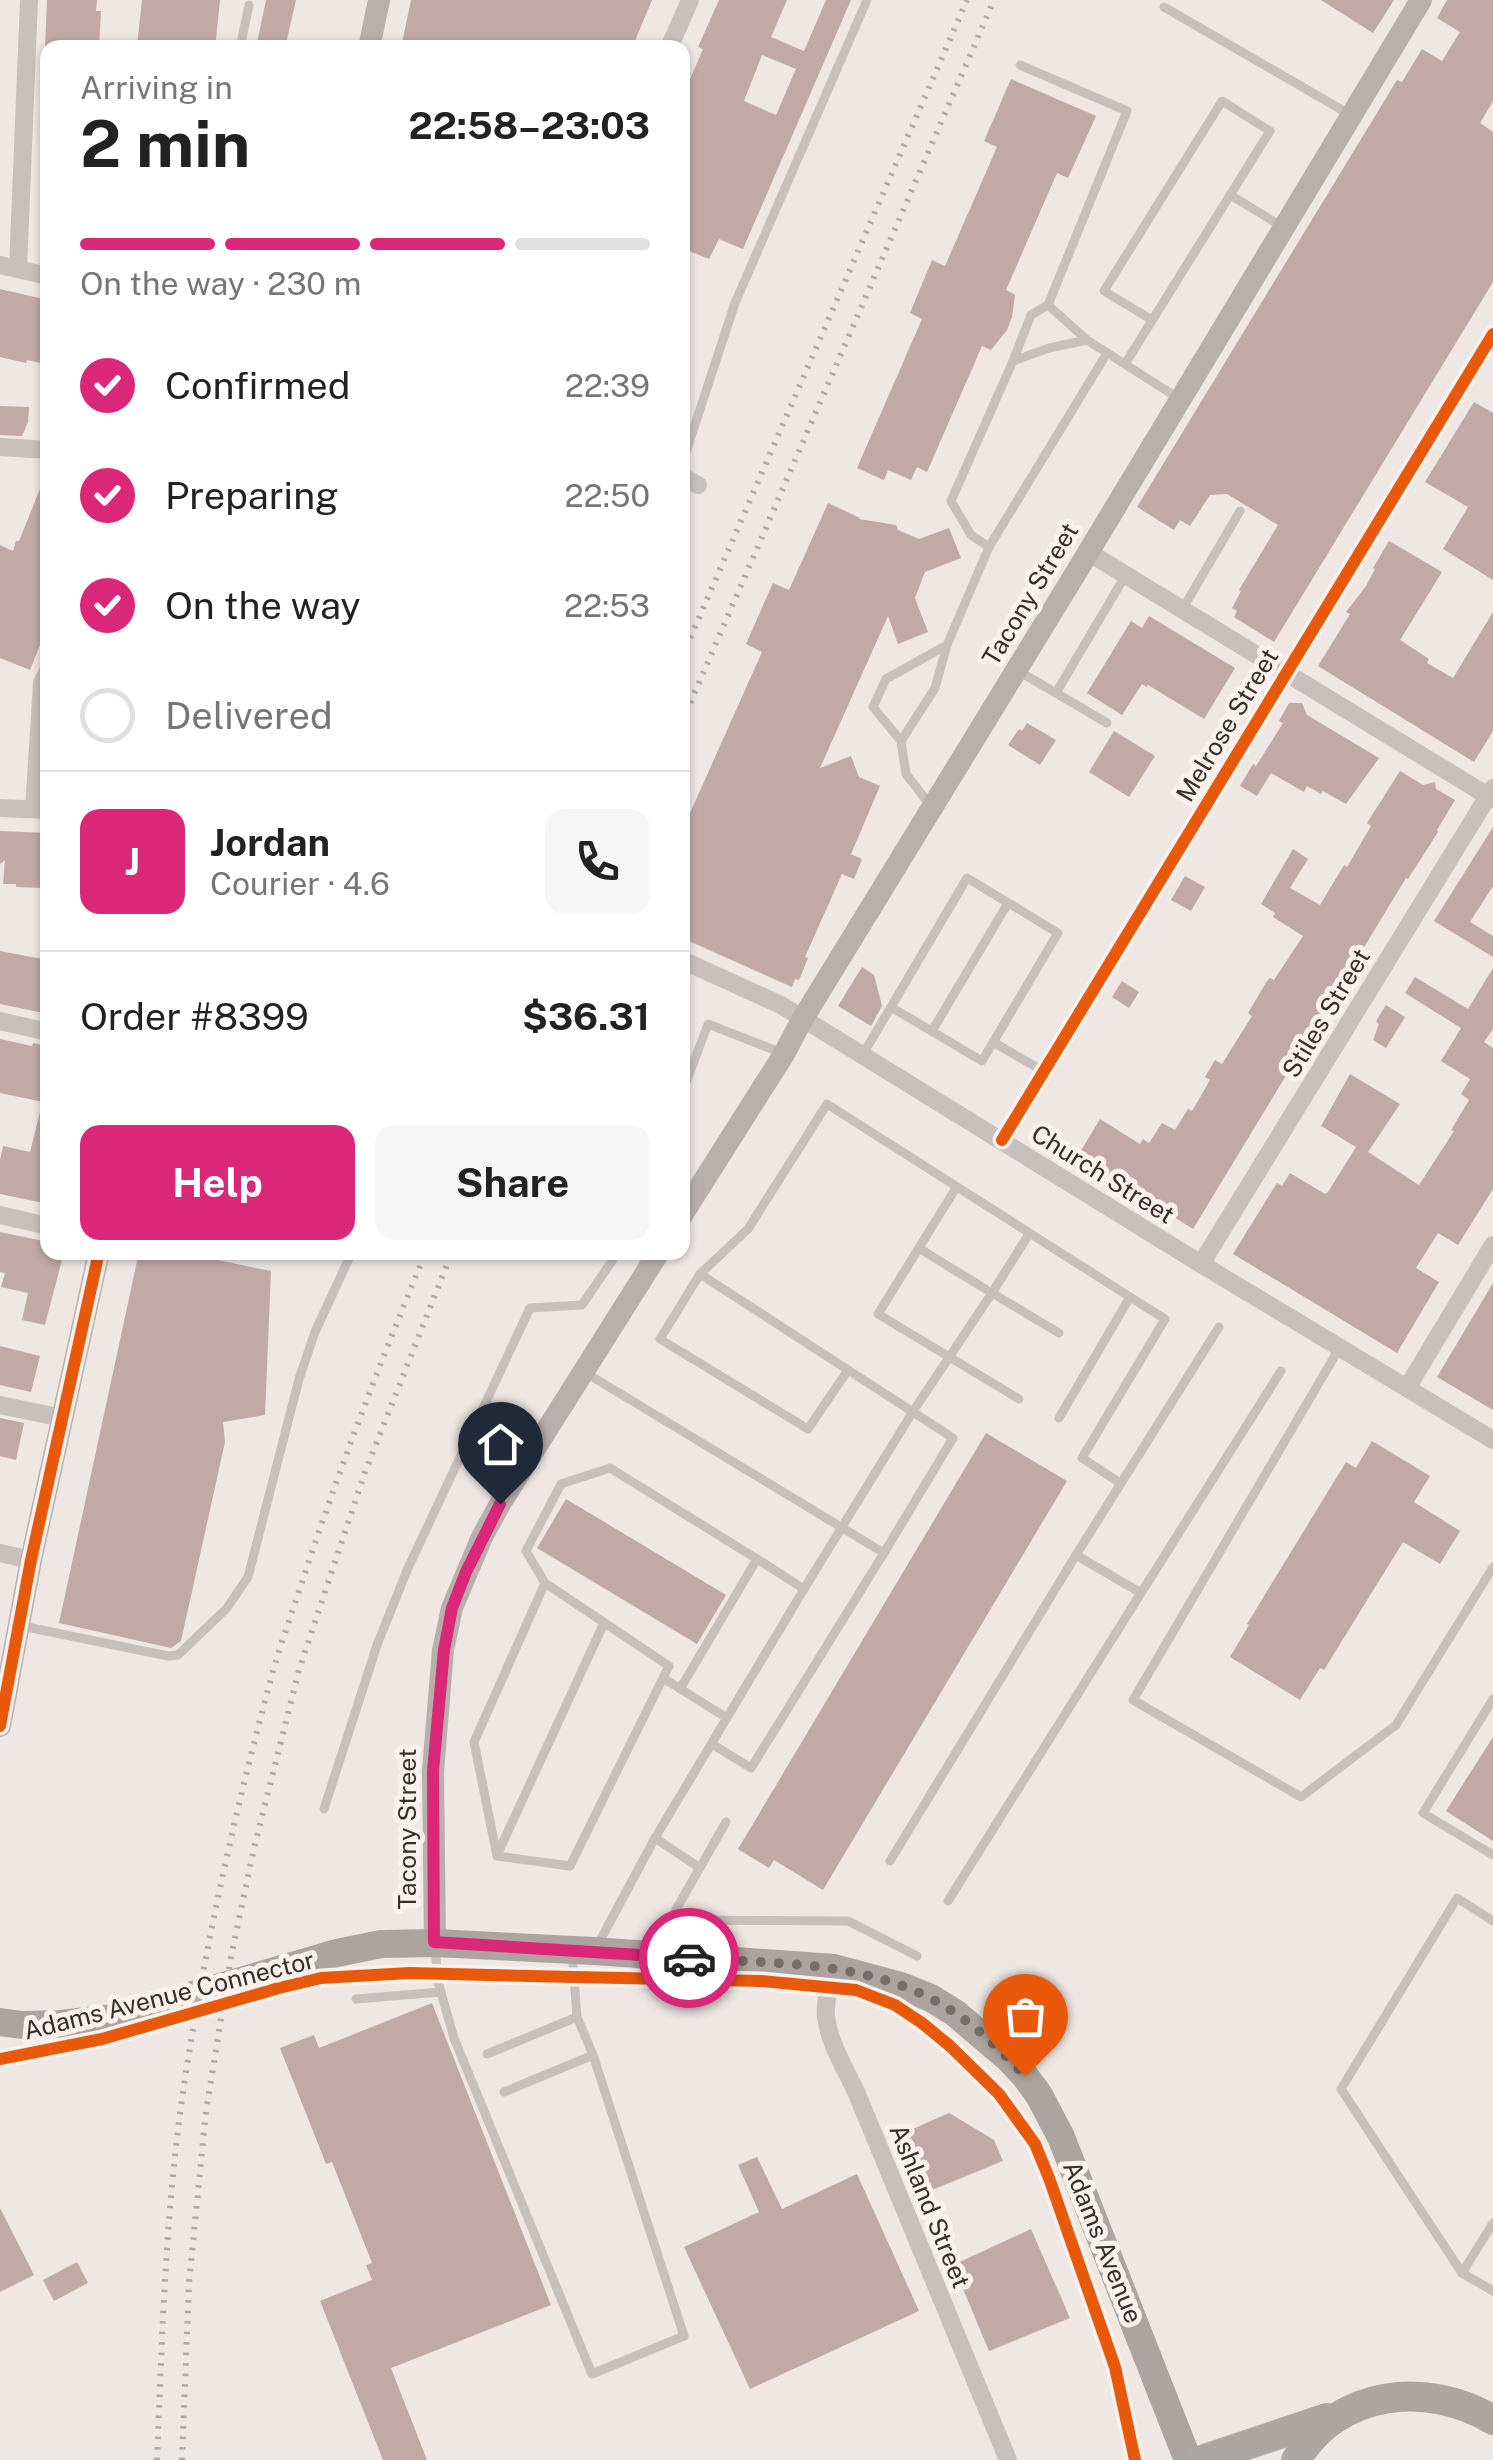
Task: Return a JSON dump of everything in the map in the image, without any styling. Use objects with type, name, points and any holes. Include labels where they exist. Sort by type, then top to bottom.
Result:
[{"type":"highway","points":[[1202,2460],[1369,2402],[1400,2397],[1454,2401],[1493,2420]]},
{"type":"highway","points":[[1296,2460],[1320,2429],[1343,2412]]},
{"type":"main road","points":[[371,40],[380,0]]},
{"type":"main road","name":"Tacony Street","points":[[690,1202],[784,1054],[1421,0]]},
{"type":"main road","points":[[0,1726],[31,1560],[98,1260]]},
{"type":"main road","name":"Tacony Street","points":[[434,1942],[434,1755],[441,1668],[452,1608],[500,1504],[654,1260]]},
{"type":"main road","name":"Adams Avenue","points":[[0,2022],[60,2024],[114,2018],[336,1954],[382,1944],[434,1942],[834,1968],[931,1998],[1008,2058],[1032,2085],[1061,2137],[1188,2460]]},
{"type":"street","points":[[29,0],[9,267],[40,274]]},
{"type":"street","points":[[673,40],[690,0]]},
{"type":"street","name":"Melrose Street","points":[[1002,1140],[1493,334]]},
{"type":"street","points":[[0,448],[40,450]]},
{"type":"street","points":[[1088,552],[1284,674],[1491,794]]},
{"type":"street","name":"Stiles Street","points":[[1201,1264],[1491,794]]},
{"type":"street","points":[[0,808],[40,809]]},
{"type":"street","name":"Church Street","points":[[690,964],[781,1005],[1493,1440]]},
{"type":"street","points":[[0,1022],[40,1030]]},
{"type":"street","points":[[0,1216],[40,1224]]},
{"type":"street","points":[[1407,1388],[1493,1245]]},
{"type":"street","points":[[0,1404],[62,1418]]},
{"type":"street","points":[[0,1553],[31,1560]]},
{"type":"street","name":"Ashland Street","points":[[834,1968],[827,1997],[830,2035],[1008,2460]]},
{"type":"lane","points":[[690,440],[735,303],[867,0]]},
{"type":"lane","points":[[242,40],[250,6]]},
{"type":"lane","points":[[1164,6],[1351,116]]},
{"type":"lane","points":[[989,548],[971,535],[952,501],[1031,315],[1048,305],[1127,111],[1020,66]]},
{"type":"lane","points":[[1126,364],[1270,131],[1222,101],[1104,291],[1152,320]]},
{"type":"lane","points":[[1230,195],[1284,228]]},
{"type":"lane","points":[[1048,305],[1088,340],[1180,400]]},
{"type":"lane","points":[[1012,360],[1088,340]]},
{"type":"lane","points":[[901,741],[934,688],[946,646],[989,548],[1107,352]]},
{"type":"lane","points":[[1182,610],[1240,511]]},
{"type":"lane","points":[[1056,693],[1125,575]]},
{"type":"lane","points":[[932,808],[906,774],[901,741],[874,706],[886,679],[946,646]]},
{"type":"lane","points":[[1016,670],[1107,723]]},
{"type":"lane","points":[[862,1056],[890,1007],[967,878],[1058,933],[982,1061],[890,1007]]},
{"type":"lane","points":[[932,1031],[1008,903]]},
{"type":"lane","points":[[690,1071],[708,1024],[784,1054]]},
{"type":"lane","points":[[993,1042],[1044,1071]]},
{"type":"lane","points":[[848,1370],[808,1429],[660,1339],[700,1274],[748,1229],[826,1104],[1165,1319],[1082,1458],[1120,1484]]},
{"type":"lane","points":[[956,1188],[878,1314],[1018,1400]]},
{"type":"lane","points":[[504,2092],[593,2055],[577,2016],[583,1950],[912,1413],[1028,1234]]},
{"type":"lane","points":[[920,1248],[1059,1333]]},
{"type":"lane","points":[[19,1625],[168,1656],[178,1655],[227,1608],[248,1577],[299,1378],[348,1260]]},
{"type":"lane","points":[[324,1809],[408,1568],[530,1308],[582,1305],[613,1260]]},
{"type":"lane","points":[[700,1274],[953,1438],[751,1768],[712,1744]]},
{"type":"lane","points":[[1059,1418],[1130,1297]]},
{"type":"lane","points":[[890,1862],[1219,1327]]},
{"type":"lane","points":[[1340,1348],[1132,1700],[1301,1796],[1396,1725],[1493,1567]]},
{"type":"lane","points":[[948,1900],[1281,1371]]},
{"type":"lane","points":[[584,1372],[884,1553]]},
{"type":"lane","points":[[496,1856],[570,1866],[669,1666],[545,1584],[526,1551],[561,1484],[610,1468],[804,1590]]},
{"type":"lane","points":[[1076,1554],[1141,1593]]},
{"type":"lane","points":[[680,1689],[758,1559]]},
{"type":"lane","points":[[496,1856],[474,1742],[545,1584]]},
{"type":"lane","points":[[496,1856],[604,1623]]},
{"type":"lane","points":[[664,1678],[727,1718]]},
{"type":"lane","points":[[1493,1699],[1424,1812],[1493,1855]]},
{"type":"lane","points":[[726,1822],[670,1920],[848,1921],[917,1956]]},
{"type":"lane","points":[[655,1838],[700,1868]]},
{"type":"lane","points":[[1493,1921],[1457,1898],[1341,2088],[1462,2273],[1493,2291]]},
{"type":"lane","name":"Tacony Street","points":[[434,1942],[441,1992],[454,2038],[592,2374],[684,2336],[593,2055]]},
{"type":"lane","points":[[356,2000],[441,1992]]},
{"type":"lane","points":[[487,2054],[577,2016]]},
{"type":"lane","points":[[1462,2273],[1493,2222]]},
{"type":"building","points":[[47,0],[97,0],[96,11],[101,11],[99,40],[45,40]]},
{"type":"building","points":[[142,0],[220,0],[216,40],[138,40]]},
{"type":"building","points":[[266,0],[296,0],[287,40],[258,40]]},
{"type":"building","points":[[411,0],[652,0],[635,40],[403,40]]},
{"type":"building","points":[[719,0],[787,0],[771,37],[804,51],[826,0],[851,0],[743,249],[719,239],[709,259],[690,251],[690,79],[703,49],[698,47]],"holes":[[[762,55],[796,69],[776,115],[744,101]]]},
{"type":"building","points":[[1321,0],[1394,0],[1373,33]]},
{"type":"building","points":[[1447,0],[1493,0],[1493,101],[1480,123],[1493,132],[1493,282],[1274,642],[1234,617],[1237,611],[1232,608],[1278,525],[1227,494],[1210,495],[1190,526],[1180,520],[1174,530],[1137,507],[1397,80],[1402,82],[1422,49],[1442,61],[1460,32],[1437,18]]},
{"type":"building","points":[[1011,79],[1096,116],[1068,178],[1057,173],[1006,290],[1015,295],[1007,330],[991,350],[982,346],[927,472],[917,467],[911,480],[888,470],[884,480],[857,468],[922,319],[910,313],[932,260],[945,266],[997,147],[984,141]]},
{"type":"building","points":[[0,289],[40,298],[40,363],[0,357]]},
{"type":"building","points":[[1474,402],[1493,413],[1493,580],[1443,549],[1468,507],[1425,482]]},
{"type":"building","points":[[0,406],[29,407],[22,436],[0,435]]},
{"type":"building","points":[[40,489],[40,645],[30,670],[0,658],[0,545],[13,551]]},
{"type":"building","points":[[828,503],[859,519],[896,525],[898,530],[919,539],[949,528],[961,558],[925,572],[915,598],[928,632],[898,644],[888,616],[820,768],[851,756],[859,777],[880,786],[851,854],[862,859],[854,879],[842,874],[805,957],[808,958],[799,980],[795,979],[792,987],[690,942],[690,813],[762,652],[746,644],[773,583],[789,590]]},
{"type":"building","points":[[1389,541],[1442,572],[1400,640],[1429,659],[1427,663],[1453,678],[1493,612],[1493,731],[1474,762],[1318,666]]},
{"type":"building","points":[[1149,616],[1235,668],[1204,719],[1148,685],[1142,684],[1122,715],[1087,693],[1131,621],[1142,628]]},
{"type":"building","points":[[1289,703],[1302,703],[1307,715],[1379,758],[1346,804],[1307,786],[1304,792],[1271,773],[1257,796],[1240,786],[1283,723],[1279,721]]},
{"type":"building","points":[[1027,723],[1056,740],[1040,765],[1008,745]]},
{"type":"building","points":[[1114,731],[1155,756],[1129,797],[1089,772]]},
{"type":"building","points":[[1400,771],[1423,785],[1435,782],[1436,789],[1455,800],[1193,1229],[1077,1157],[1100,1119],[1140,1144],[1143,1139],[1149,1143],[1162,1123],[1175,1130],[1188,1109],[1192,1111],[1210,1080],[1205,1077],[1215,1060],[1222,1064],[1252,1016],[1248,1013],[1267,981],[1274,980],[1303,936],[1273,917],[1275,913],[1261,904],[1293,849],[1308,859],[1290,888],[1320,905],[1344,865],[1347,867],[1371,826],[1367,823]]},
{"type":"building","points":[[1493,827],[1493,886],[1470,922],[1493,936],[1493,957],[1434,921]]},
{"type":"building","points":[[0,831],[40,833],[40,888],[3,884],[5,860],[0,864]]},
{"type":"building","points":[[1185,876],[1205,887],[1191,911],[1171,900]]},
{"type":"building","points":[[0,951],[40,958],[40,1012],[0,1004]]},
{"type":"building","points":[[862,967],[874,975],[882,1006],[871,1026],[838,1006]]},
{"type":"building","points":[[1493,968],[1493,1029],[1484,1042],[1493,1048],[1493,1189],[1458,1245],[1438,1233],[1416,1268],[1439,1282],[1397,1353],[1233,1254],[1277,1183],[1282,1186],[1290,1173],[1325,1194],[1328,1192],[1356,1147],[1321,1126],[1350,1074],[1400,1104],[1368,1152],[1419,1185],[1469,1100],[1461,1094],[1470,1079],[1441,1061],[1461,1028],[1405,993],[1415,977],[1468,1009]]},
{"type":"building","points":[[1122,981],[1139,992],[1129,1008],[1112,997]]},
{"type":"building","points":[[1386,1005],[1405,1017],[1386,1048],[1373,1040],[1379,1024],[1376,1021]]},
{"type":"building","points":[[0,1039],[40,1044],[40,1101],[0,1093]]},
{"type":"building","points":[[40,1112],[40,1202],[0,1194],[3,1146],[30,1152]]},
{"type":"building","points":[[0,1232],[40,1240],[40,1260],[62,1260],[45,1325],[22,1320],[28,1293],[1,1287],[5,1273],[0,1272]]},
{"type":"building","points":[[137,1260],[218,1260],[271,1271],[265,1415],[223,1422],[225,1442],[181,1641],[171,1648],[59,1623]]},
{"type":"building","points":[[1493,1283],[1493,1410],[1437,1377]]},
{"type":"building","points":[[0,1346],[40,1356],[31,1392],[0,1385]]},
{"type":"building","points":[[0,1418],[24,1423],[16,1460],[0,1456]]},
{"type":"building","points":[[986,1433],[1067,1481],[823,1890],[774,1860],[769,1868],[738,1849]]},
{"type":"building","points":[[1372,1441],[1430,1476],[1414,1502],[1460,1531],[1440,1564],[1403,1542],[1324,1670],[1320,1668],[1300,1700],[1230,1657],[1346,1462],[1356,1468]]},
{"type":"building","points":[[566,1499],[726,1595],[697,1644],[537,1548]]},
{"type":"building","points":[[1493,1737],[1493,1841],[1446,1811]]},
{"type":"building","points":[[432,2003],[551,2305],[391,2368],[427,2460],[383,2460],[320,2301],[372,2280],[366,2265],[372,2263],[332,2162],[326,2164],[280,2048],[314,2035],[319,2048]]},
{"type":"building","points":[[949,2113],[994,2140],[1003,2161],[922,2194],[897,2136]]},
{"type":"building","points":[[757,2157],[782,2209],[857,2174],[919,2311],[750,2389],[684,2247],[759,2212],[738,2165]]},
{"type":"building","points":[[0,2208],[34,2275],[0,2292]]},
{"type":"building","points":[[1031,2229],[1070,2318],[989,2351],[953,2265]]},
{"type":"building","points":[[77,2262],[88,2283],[54,2301],[43,2280]]},
{"type":"railway","points":[[690,639],[967,0]]},
{"type":"railway","points":[[690,703],[994,0]]},
{"type":"railway","points":[[157,2460],[171,2194],[181,2106],[232,1833],[289,1620],[348,1450],[423,1260]]},
{"type":"railway","points":[[182,2460],[189,2283],[206,2111],[231,1957],[254,1848],[299,1670],[365,1472],[449,1260]]},
{"type":"cycle path","points":[[1002,1140],[1493,334]]},
{"type":"cycle path","points":[[0,1726],[31,1560],[97,1260]]},
{"type":"cycle path","name":"Adams Avenue Connector","points":[[0,2059],[102,2039],[321,1978],[410,1973],[761,1981],[856,1990],[895,2005],[950,2046],[999,2094],[1035,2144],[1115,2367],[1135,2460]]},
{"type":"way so far","points":[[689,1958],[834,1968],[901,1986],[955,2013],[1025,2076]]},
{"type":"route","points":[[500,1504],[452,1608],[444,1650],[433,1771],[434,1942],[689,1958]]}]
